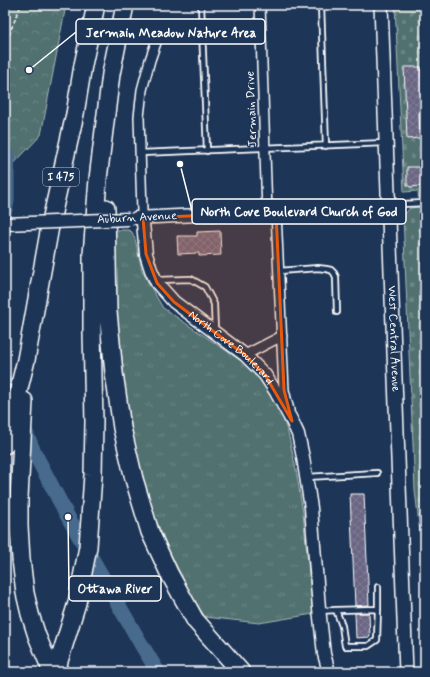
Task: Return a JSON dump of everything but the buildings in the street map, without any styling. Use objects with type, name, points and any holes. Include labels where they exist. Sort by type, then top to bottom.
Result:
[{"type":"highway","name":"I 475","points":[[27,355],[51,221],[75,114],[83,65],[96,5]]},
{"type":"highway","points":[[53,672],[59,661],[77,603],[88,547],[94,422],[92,255],[111,74],[125,5]]},
{"type":"highway","points":[[106,114],[108,312],[114,373],[122,428],[134,480],[150,532],[169,573],[195,620],[241,672]]},
{"type":"highway","points":[[5,445],[27,355]]},
{"type":"highway","points":[[27,355],[18,526],[20,559],[30,614],[37,636],[53,672]]},
{"type":"main road","name":"West Central Avenue","points":[[381,5],[406,672]]},
{"type":"street","name":"Jermain Drive","points":[[260,5],[265,148],[279,271],[284,390],[292,421]]},
{"type":"street","name":"North Cove Boulevard","points":[[159,34],[142,90],[139,117],[142,211],[146,254],[157,283],[174,302],[245,355],[265,375],[276,392],[298,434],[312,508],[319,611],[324,654],[329,672]]},
{"type":"street","name":"Auburn Avenue","points":[[5,224],[389,206]]},
{"type":"street","points":[[245,355],[282,336]]},
{"type":"lane","points":[[201,5],[207,151]]},
{"type":"lane","points":[[321,5],[326,146]]},
{"type":"lane","points":[[141,153],[387,143]]},
{"type":"lane","points":[[389,206],[425,203]]},
{"type":"lane","points":[[279,271],[318,268],[331,270],[336,277],[337,312]]},
{"type":"lane","points":[[156,280],[191,279],[205,287],[214,304],[215,333]]},
{"type":"lane","points":[[307,477],[377,473]]},
{"type":"lane","points":[[336,610],[342,626],[345,646],[368,646],[377,640],[378,588]]},
{"type":"lane","points":[[319,611],[378,609]]},
{"type":"path","points":[[5,42],[21,5]]},
{"type":"highlighted area","points":[[276,212],[284,390],[292,421],[265,375],[245,355],[174,302],[157,283],[146,254],[143,218]]},
{"type":"green space","points":[[5,5],[66,5],[41,135],[5,173]]},
{"type":"green space","points":[[395,5],[425,5],[425,575],[415,490],[403,216],[410,208],[419,207],[418,191],[404,192]]},
{"type":"green space","points":[[115,230],[128,230],[132,232],[142,270],[163,308],[249,366],[260,377],[279,405],[289,437],[303,513],[313,614],[259,623],[205,617],[192,597],[171,555],[152,511],[136,452],[126,395],[117,313]]},
{"type":"waterway","points":[[5,151],[7,155],[7,201],[5,210]]},
{"type":"waterway","points":[[5,383],[34,452],[68,517],[158,672]]},
{"type":"place","name":"Jermain Meadow Nature Area","points":[[29,70]]},
{"type":"place","name":"North Cove Boulevard Church of God","points":[[180,164]]},
{"type":"place","name":"Ottawa River","points":[[68,517]]}]
